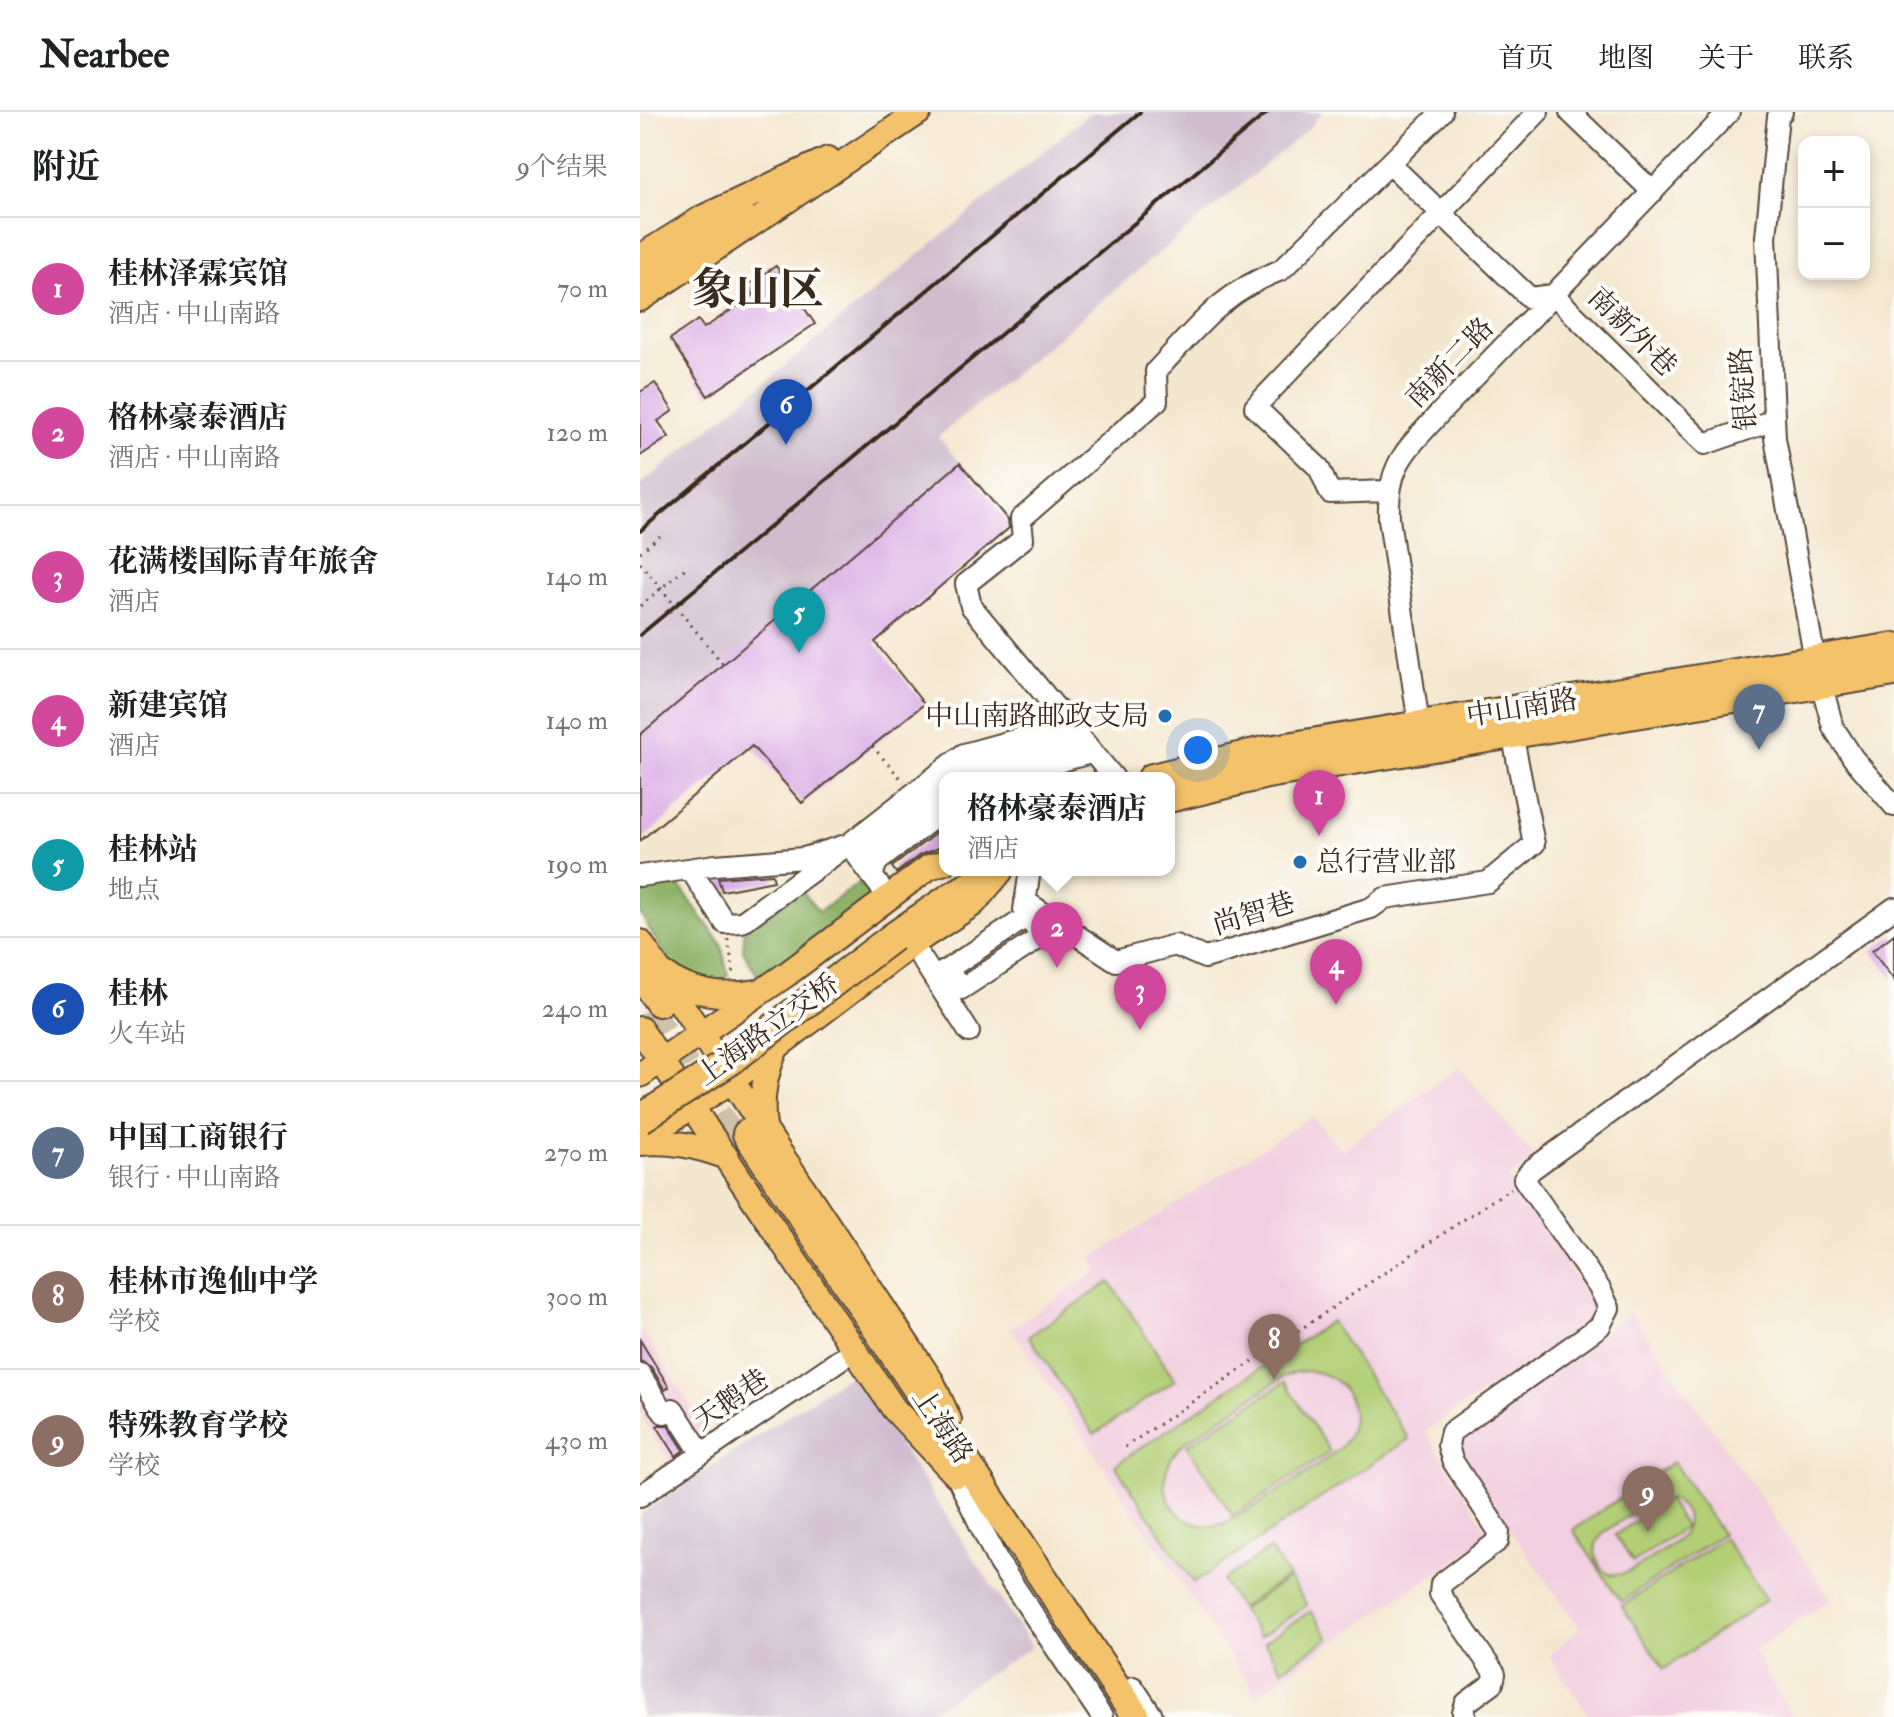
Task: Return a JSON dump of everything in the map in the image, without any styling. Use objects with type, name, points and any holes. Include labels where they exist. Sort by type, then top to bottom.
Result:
[{"type":"highway","name":"中山南路","points":[[1175,797],[1267,774],[1512,733],[1818,672],[1894,647]]},
{"type":"highway","name":"中山南路","points":[[1175,772],[1263,751],[1419,725],[1818,672],[1894,672]]},
{"type":"highway","points":[[878,893],[939,875]]},
{"type":"highway","points":[[878,893],[951,897],[988,876]]},
{"type":"highway","name":"上海路立交桥","points":[[640,1100],[721,1047],[878,893]]},
{"type":"highway","name":"上海路立交桥","points":[[640,1119],[730,1061],[878,893]]},
{"type":"highway","points":[[647,1010],[650,973]]},
{"type":"highway","name":"上海路","points":[[743,1141],[962,1470],[1136,1717]]},
{"type":"highway","name":"上海路","points":[[962,1470],[1117,1717]]},
{"type":"main road","points":[[640,316],[745,249],[832,163],[894,112]]},
{"type":"main road","points":[[640,299],[832,163],[919,112]]},
{"type":"main road","points":[[640,257],[704,217],[832,163]]},
{"type":"main road","points":[[640,278],[774,202]]},
{"type":"main road","points":[[640,1075],[763,990],[878,893],[939,864]]},
{"type":"main road","points":[[743,1141],[761,1106],[767,1070],[777,1046],[878,893]]},
{"type":"main road","points":[[640,942],[650,973],[702,1034],[733,1080],[743,1141],[854,1350],[894,1409],[962,1470]]},
{"type":"main road","points":[[650,973],[711,995],[736,996],[763,990]]},
{"type":"main road","points":[[647,1010],[662,1062],[692,1108],[743,1141]]},
{"type":"main road","points":[[640,1141],[733,1080],[777,1046]]},
{"type":"main road","points":[[640,1141],[699,1147],[743,1141]]},
{"type":"street","points":[[1109,772],[971,606],[966,584],[1023,539],[1021,519],[1157,401],[1156,371],[1224,299],[1254,280],[1281,270],[1442,112]]},
{"type":"street","points":[[1388,491],[1330,493],[1319,468],[1255,407],[1538,112]]},
{"type":"street","points":[[1570,112],[1653,192]]},
{"type":"street","name":"南新二路","points":[[1419,725],[1392,553],[1388,491],[1394,468],[1409,448],[1729,112]]},
{"type":"street","name":"银锭路","points":[[1777,113],[1766,237],[1774,420],[1818,672],[1833,727],[1853,758],[1894,806]]},
{"type":"street","name":"南新外巷","points":[[1390,164],[1530,298],[1554,295],[1705,444],[1774,420]]},
{"type":"street","points":[[953,772],[964,754],[1065,726],[1102,772]]},
{"type":"street","name":"尚智巷","points":[[1029,915],[1116,961],[1175,945],[1205,958],[1371,908],[1385,898],[1488,882],[1534,844],[1512,733]]},
{"type":"street","points":[[966,772],[972,768],[1085,751]]},
{"type":"street","points":[[997,772],[1085,751]]},
{"type":"street","points":[[1018,772],[1085,751]]},
{"type":"street","points":[[1041,772],[1085,751]]},
{"type":"street","points":[[939,791],[866,851],[878,893],[945,975],[969,1032]]},
{"type":"street","points":[[690,869],[725,923],[878,893],[939,794]]},
{"type":"street","points":[[878,893],[871,858],[939,804]]},
{"type":"street","points":[[878,893],[877,862],[939,814]]},
{"type":"street","points":[[878,893],[883,867],[939,824]]},
{"type":"street","points":[[640,876],[804,858],[878,893]]},
{"type":"street","points":[[945,975],[1029,915],[1030,876]]},
{"type":"street","points":[[1466,1717],[1463,1713],[1466,1703],[1493,1683],[1495,1674],[1440,1594],[1441,1584],[1498,1541],[1499,1532],[1452,1460],[1448,1445],[1451,1432],[1600,1326],[1609,1308],[1600,1289],[1524,1179],[1531,1170],[1894,908]]},
{"type":"street","name":"天鹅巷","points":[[640,1496],[854,1350]]},
{"type":"street","points":[[640,1374],[664,1413],[673,1409],[702,1454]]},
{"type":"street","points":[[962,1470],[998,1562],[1102,1717]]},
{"type":"street","points":[[962,1470],[1033,1537],[1153,1717]]},
{"type":"path","points":[[640,552],[660,536]]},
{"type":"path","points":[[640,563],[723,664]]},
{"type":"path","points":[[640,606],[689,565]]},
{"type":"path","points":[[725,923],[734,974]]},
{"type":"path","points":[[1125,1447],[1524,1179]]},
{"type":"shaded area","points":[[1091,112],[1322,112],[1308,129],[938,437],[960,463],[640,735],[640,486]]},
{"type":"shaded area","points":[[1459,1067],[1535,1158],[1508,1178],[1593,1303],[1594,1314],[1590,1321],[1425,1431],[1491,1536],[1256,1695],[1011,1328],[1098,1271],[1091,1259],[1312,1116],[1341,1150]]},
{"type":"shaded area","points":[[1631,1313],[1831,1599],[1754,1650],[1792,1717],[1590,1717],[1549,1656],[1580,1628],[1465,1466],[1458,1446],[1460,1436]]},
{"type":"shaded area","points":[[640,1327],[712,1440],[672,1465],[640,1414]]},
{"type":"shaded area","points":[[852,1373],[1032,1647],[921,1717],[640,1717],[640,1514]]},
{"type":"green space","points":[[676,881],[721,944],[728,975],[709,988],[677,977],[640,913],[640,890]]},
{"type":"green space","points":[[860,882],[873,902],[762,984],[743,950],[745,925],[799,887],[819,912]]},
{"type":"green space","points":[[1110,1282],[1175,1380],[1094,1434],[1029,1336]]},
{"type":"green space","points":[[1331,1321],[1409,1439],[1194,1583],[1115,1465]],"holes":[[[1303,1371],[1330,1377],[1345,1391],[1353,1417],[1344,1443],[1307,1473],[1225,1523],[1207,1526],[1179,1514],[1170,1502],[1166,1473],[1172,1457],[1185,1442],[1283,1377]]]},
{"type":"green space","points":[[1285,1382],[1330,1452],[1233,1516],[1187,1445]]},
{"type":"green space","points":[[1673,1462],[1722,1534],[1621,1602],[1573,1530]],"holes":[[[1655,1498],[1676,1502],[1685,1512],[1687,1518],[1682,1535],[1633,1570],[1623,1574],[1606,1573],[1595,1553],[1596,1544],[1603,1533]]]},
{"type":"green space","points":[[1668,1500],[1685,1527],[1633,1562],[1615,1535]]},
{"type":"green space","points":[[1724,1538],[1766,1600],[1664,1669],[1622,1606]]},
{"type":"green space","points":[[1270,1549],[1288,1576],[1240,1608],[1222,1581]]},
{"type":"green space","points":[[1289,1578],[1307,1605],[1260,1637],[1241,1610]]},
{"type":"green space","points":[[1311,1611],[1329,1638],[1282,1669],[1264,1642]]},
{"type":"building","points":[[776,266],[815,324],[708,396],[670,339],[698,320],[704,328],[754,295],[748,285]]},
{"type":"building","points":[[655,383],[673,411],[658,421],[669,437],[640,456],[640,392]]},
{"type":"building","points":[[960,463],[1008,520],[1009,528],[875,642],[924,704],[802,803],[752,746],[640,841],[640,735]]},
{"type":"building","points":[[939,831],[939,847],[920,855],[896,873],[892,867]]},
{"type":"building","points":[[772,874],[774,881],[722,891],[718,878]]},
{"type":"building","points":[[1894,934],[1894,980],[1872,951]]},
{"type":"building","points":[[640,1340],[669,1387],[665,1390],[651,1367],[640,1361]]},
{"type":"building","points":[[668,1425],[684,1450],[676,1456],[657,1426]]},
{"type":"tunnel","points":[[648,1009],[735,1142]]},
{"type":"railway","points":[[640,531],[1140,112]]},
{"type":"railway","points":[[640,635],[1268,112]]},
{"type":"place","name":"桂林","points":[[786,445]]},
{"type":"place","name":"桂林站","points":[[799,653]]},
{"type":"place","name":"中山南路邮政支局","points":[[1165,716]]},
{"type":"place","name":"中国工商银行","points":[[1759,750]]},
{"type":"place","name":"桂林泽霖宾馆","points":[[1319,836]]},
{"type":"place","name":"总行营业部","points":[[1300,862]]},
{"type":"place","name":"格林豪泰酒店","points":[[1057,968]]},
{"type":"place","name":"新建宾馆","points":[[1336,1005]]},
{"type":"place","name":"花满楼国际青年旅舍","points":[[1140,1030]]},
{"type":"place","name":"桂林市逸仙中学","points":[[1274,1380]]},
{"type":"place","name":"特殊教育学校","points":[[1648,1532]]},
{"type":"district","name":"象山区","points":[[758,290]]}]
